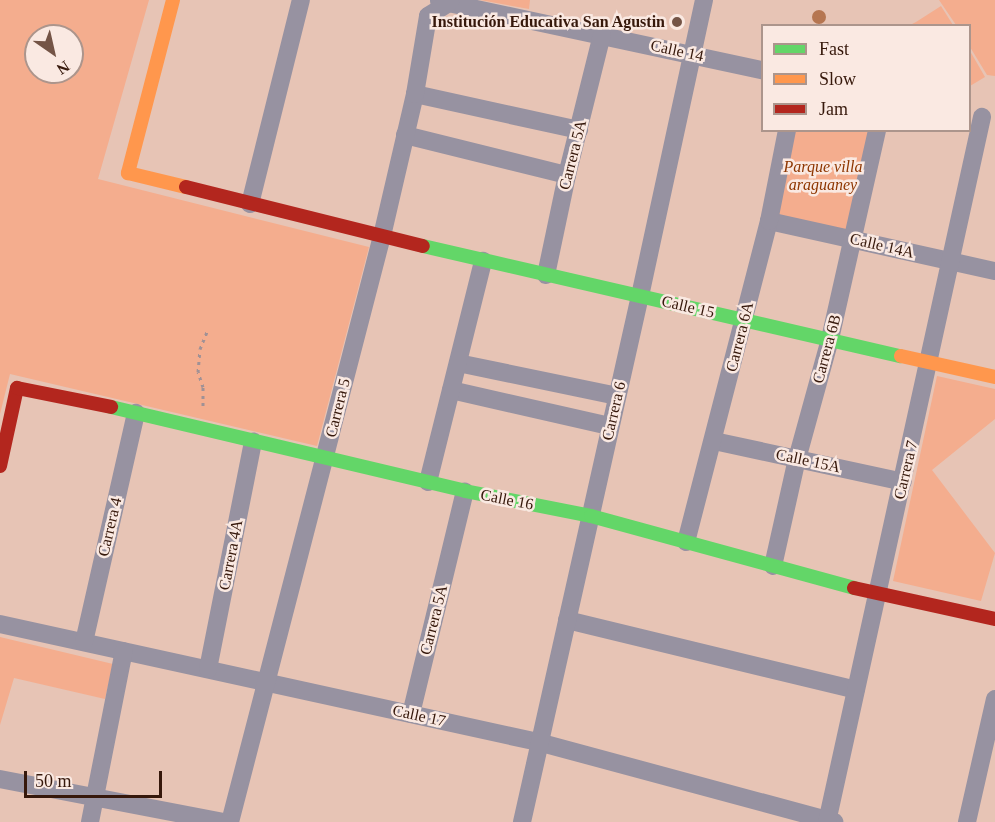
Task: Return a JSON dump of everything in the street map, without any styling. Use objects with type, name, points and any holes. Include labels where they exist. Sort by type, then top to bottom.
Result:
[{"type":"street","name":"Calle 15","points":[[173,0],[128,173],[483,261],[995,376]]},
{"type":"street","points":[[250,204],[301,0]]},
{"type":"street","name":"Calle 14","points":[[430,0],[450,2],[761,70]]},
{"type":"street","name":"Carrera 6","points":[[522,822],[704,0]]},
{"type":"street","name":"Carrera 5","points":[[230,822],[382,236],[415,94],[428,16],[450,2]]},
{"type":"street","name":"Carrera 5A","points":[[546,275],[567,175],[602,35]]},
{"type":"street","points":[[415,94],[579,130]]},
{"type":"street","name":"Carrera 7","points":[[830,822],[856,690],[930,362],[982,117]]},
{"type":"street","name":"Carrera 6A","points":[[686,542],[714,441],[769,221],[787,132]]},
{"type":"street","name":"Carrera 6B","points":[[773,566],[797,459],[830,339],[877,132]]},
{"type":"street","points":[[405,135],[567,175]]},
{"type":"street","name":"Calle 14A","points":[[769,221],[995,271]]},
{"type":"street","points":[[428,482],[483,261]]},
{"type":"street","points":[[458,363],[617,396]]},
{"type":"street","name":"Calle 16","points":[[0,466],[17,388],[60,395],[465,491],[591,516],[878,594],[995,619]]},
{"type":"street","points":[[451,390],[610,426]]},
{"type":"street","name":"Carrera 4","points":[[84,642],[136,413]]},
{"type":"street","name":"Carrera 4A","points":[[208,669],[253,441]]},
{"type":"street","name":"Calle 15A","points":[[714,441],[903,482]]},
{"type":"street","name":"Carrera 5A","points":[[411,714],[465,491]]},
{"type":"street","points":[[567,620],[856,690]]},
{"type":"street","name":"Calle 17","points":[[0,624],[208,669],[265,684],[538,742],[830,822]]},
{"type":"street","points":[[90,822],[124,651]]},
{"type":"street","points":[[967,822],[995,699]]},
{"type":"street","points":[[0,779],[224,822]]},
{"type":"path","points":[[202,428],[204,402],[198,372],[200,349],[208,329]]},
{"type":"green space","points":[[0,0],[149,0],[98,179],[369,247],[317,446],[10,374],[0,414]]},
{"type":"green space","points":[[480,0],[530,0],[529,9]]},
{"type":"green space","points":[[939,0],[995,0],[995,76],[987,75],[971,49],[971,24],[955,24]]},
{"type":"green space","points":[[941,6],[952,24],[912,24]]},
{"type":"green space","points":[[971,53],[985,77],[971,85]]},
{"type":"green space","name":"Parque villa araguaney","points":[[794,132],[872,132],[850,233],[776,216]]},
{"type":"green space","points":[[937,376],[995,389],[995,419],[932,470],[995,553],[981,601],[893,581]]},
{"type":"green space","points":[[0,637],[113,664],[105,699],[14,678],[0,725]]},
{"type":"traffic: fast","points":[[423,246],[901,356]]},
{"type":"traffic: fast","points":[[111,407],[465,491],[591,516],[854,588]]},
{"type":"traffic: slow","points":[[173,0],[128,173],[186,187]]},
{"type":"traffic: slow","points":[[901,356],[995,377]]},
{"type":"traffic: jam","points":[[186,187],[423,246]]},
{"type":"traffic: jam","points":[[0,466],[17,388],[111,407]]},
{"type":"traffic: jam","points":[[854,588],[995,619]]},
{"type":"place","name":"Institución Educativa San Agustin","points":[[677,22]]}]
